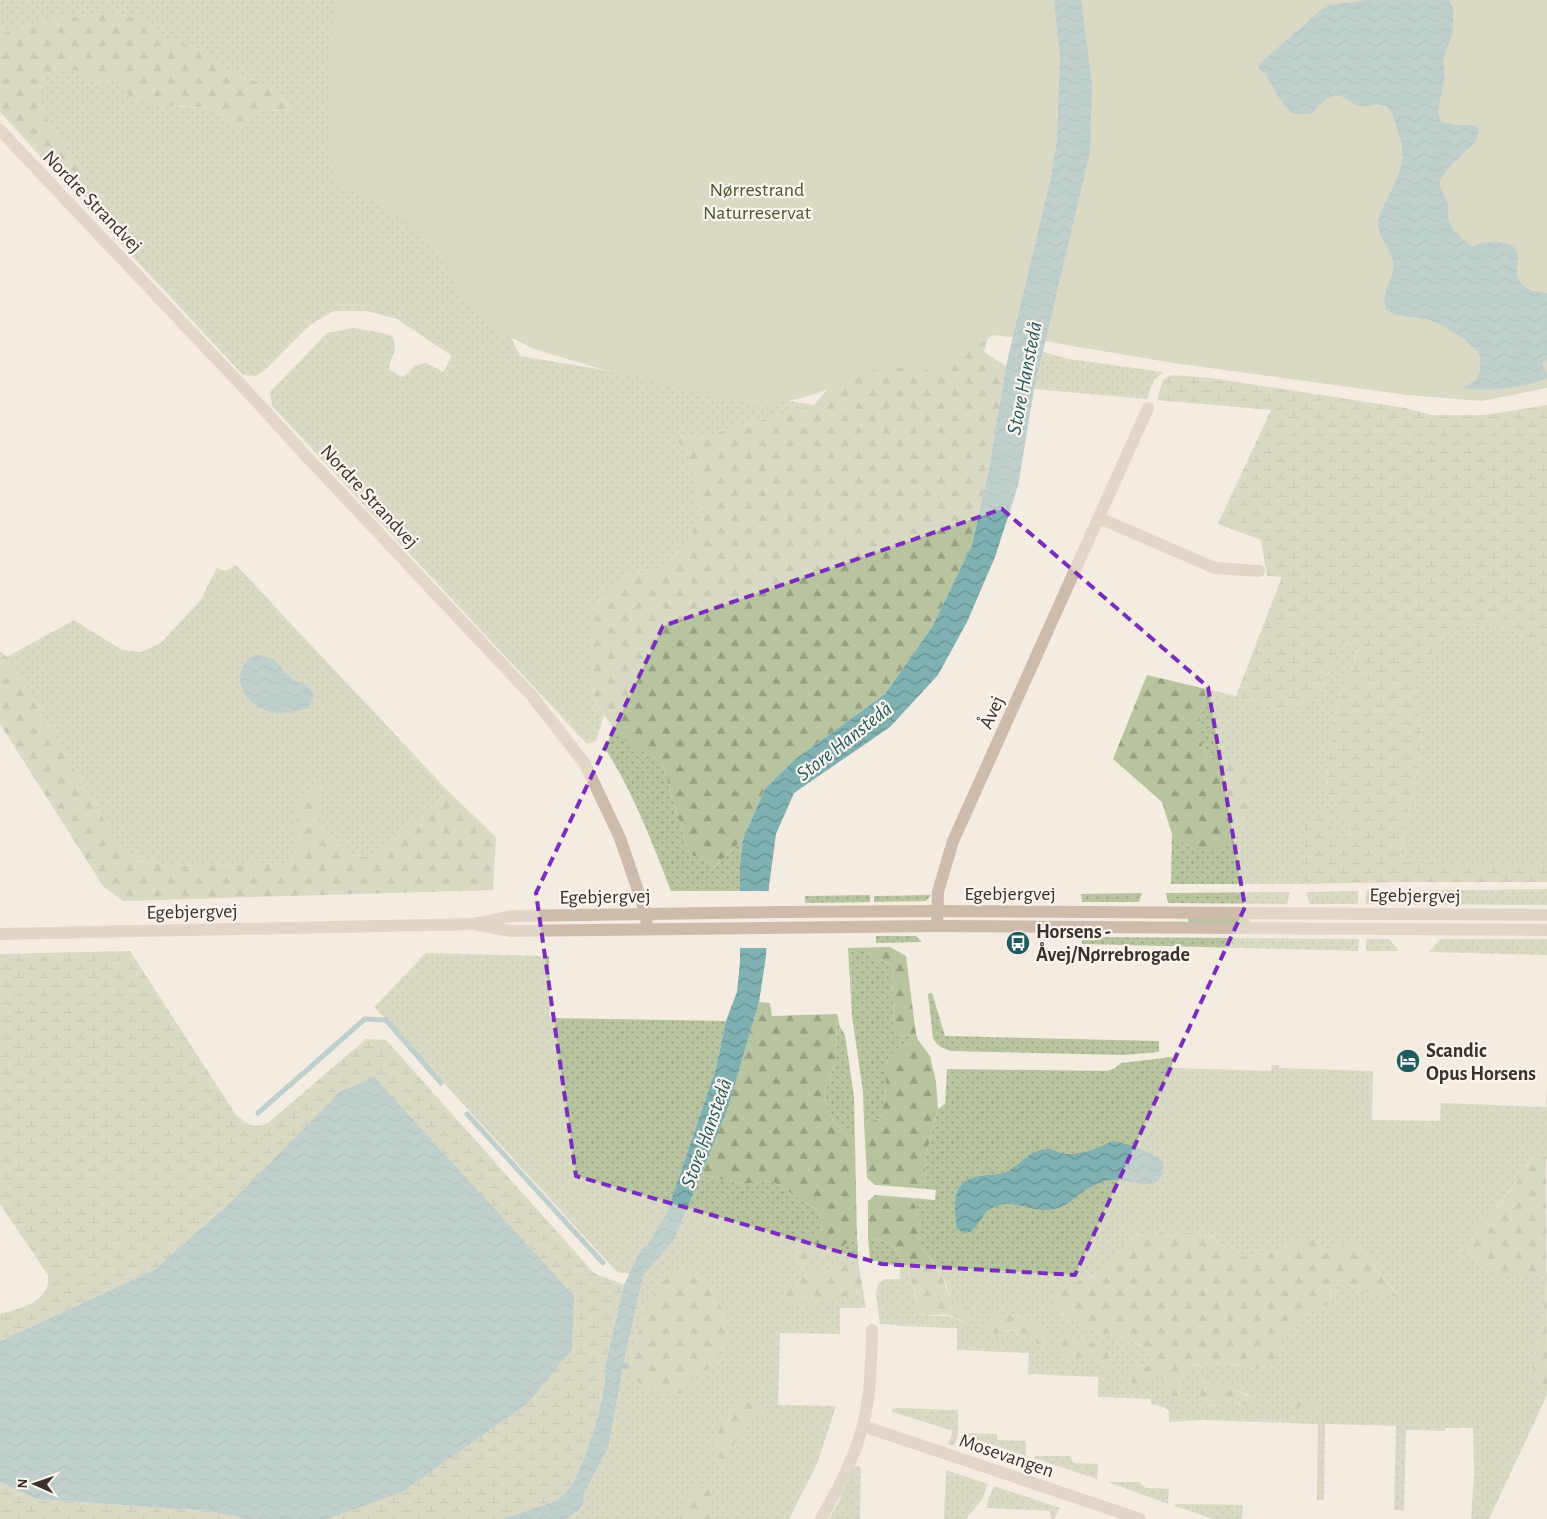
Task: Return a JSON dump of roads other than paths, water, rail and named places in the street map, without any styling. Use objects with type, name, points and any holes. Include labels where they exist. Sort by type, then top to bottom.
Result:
[{"type":"street","name":"Nordre Strandvej","points":[[0,130],[246,389],[308,458],[532,696],[586,764],[620,838],[646,914],[647,929]]},
{"type":"street","name":"Åvej","points":[[937,926],[938,892],[952,841],[1148,408]]},
{"type":"street","points":[[1099,518],[1215,568],[1259,571]]},
{"type":"street","name":"Egebjergvej","points":[[0,934],[474,924],[511,916],[781,912],[938,911],[1547,916]]},
{"type":"street","name":"Egebjergvej","points":[[474,924],[511,932],[937,926],[1547,930]]},
{"type":"street","points":[[821,1519],[850,1461],[863,1426],[870,1382],[872,1330]]},
{"type":"street","name":"Mosevangen","points":[[863,1426],[1140,1519]]},
{"type":"water","name":"Store Hanstedå","points":[[1054,0],[1081,0],[1092,84],[1090,152],[1034,389],[1018,486],[995,557],[967,622],[938,675],[890,727],[794,793],[776,834],[769,886],[766,956],[759,1002],[728,1108],[674,1240],[643,1276],[624,1362],[629,1364],[628,1370],[623,1369],[608,1449],[585,1491],[583,1504],[578,1511],[566,1519],[502,1519],[556,1501],[567,1491],[576,1478],[594,1431],[604,1390],[606,1362],[624,1285],[641,1249],[648,1244],[667,1212],[716,1068],[726,1021],[737,992],[740,962],[740,864],[743,839],[765,789],[794,760],[885,694],[932,627],[972,545],[989,468],[1006,366],[1050,182],[1057,141],[1060,56]]},
{"type":"water","points":[[1366,0],[1449,0],[1453,10],[1453,31],[1443,61],[1445,76],[1438,110],[1440,121],[1454,125],[1474,125],[1479,129],[1477,140],[1451,165],[1439,182],[1448,204],[1449,221],[1458,234],[1473,247],[1491,242],[1510,245],[1518,254],[1517,274],[1521,283],[1533,291],[1547,293],[1547,360],[1542,364],[1547,378],[1527,385],[1490,390],[1465,389],[1464,387],[1475,379],[1480,371],[1480,356],[1472,346],[1458,335],[1435,322],[1395,314],[1385,309],[1385,294],[1394,266],[1392,256],[1378,227],[1378,222],[1402,162],[1400,136],[1392,115],[1385,106],[1359,106],[1338,96],[1325,100],[1311,114],[1295,114],[1290,112],[1277,95],[1266,75],[1259,69],[1259,64],[1321,10],[1330,5]]},
{"type":"water","points":[[257,654],[275,660],[293,680],[307,685],[314,695],[308,708],[290,713],[276,713],[261,708],[252,702],[246,695],[240,677],[242,668]]},
{"type":"water","points":[[374,1077],[574,1296],[572,1349],[527,1404],[402,1492],[327,1519],[247,1519],[209,1511],[37,1499],[0,1482],[0,1341],[154,1270],[232,1201],[340,1092]]},
{"type":"water","points":[[1112,1141],[1139,1148],[1159,1158],[1163,1162],[1162,1173],[1159,1179],[1154,1183],[1146,1184],[1121,1180],[1104,1181],[1084,1191],[1060,1208],[1054,1209],[1039,1210],[1004,1204],[987,1211],[971,1232],[962,1232],[957,1228],[956,1195],[959,1188],[971,1178],[1006,1172],[1040,1150],[1050,1149],[1060,1153],[1074,1154],[1094,1149]]},
{"type":"waterway","points":[[258,1113],[365,1019],[386,1020],[441,1083]]},
{"type":"waterway","points":[[467,1114],[603,1263]]},
{"type":"place","name":"Horsens - Åvej/Nørrebrogade","points":[[1018,943]]},
{"type":"place","name":"Scandic Opus Horsens","points":[[1408,1061]]},
{"type":"park label","name":"Nørrestrand Naturreservat","points":[[757,200]]}]
